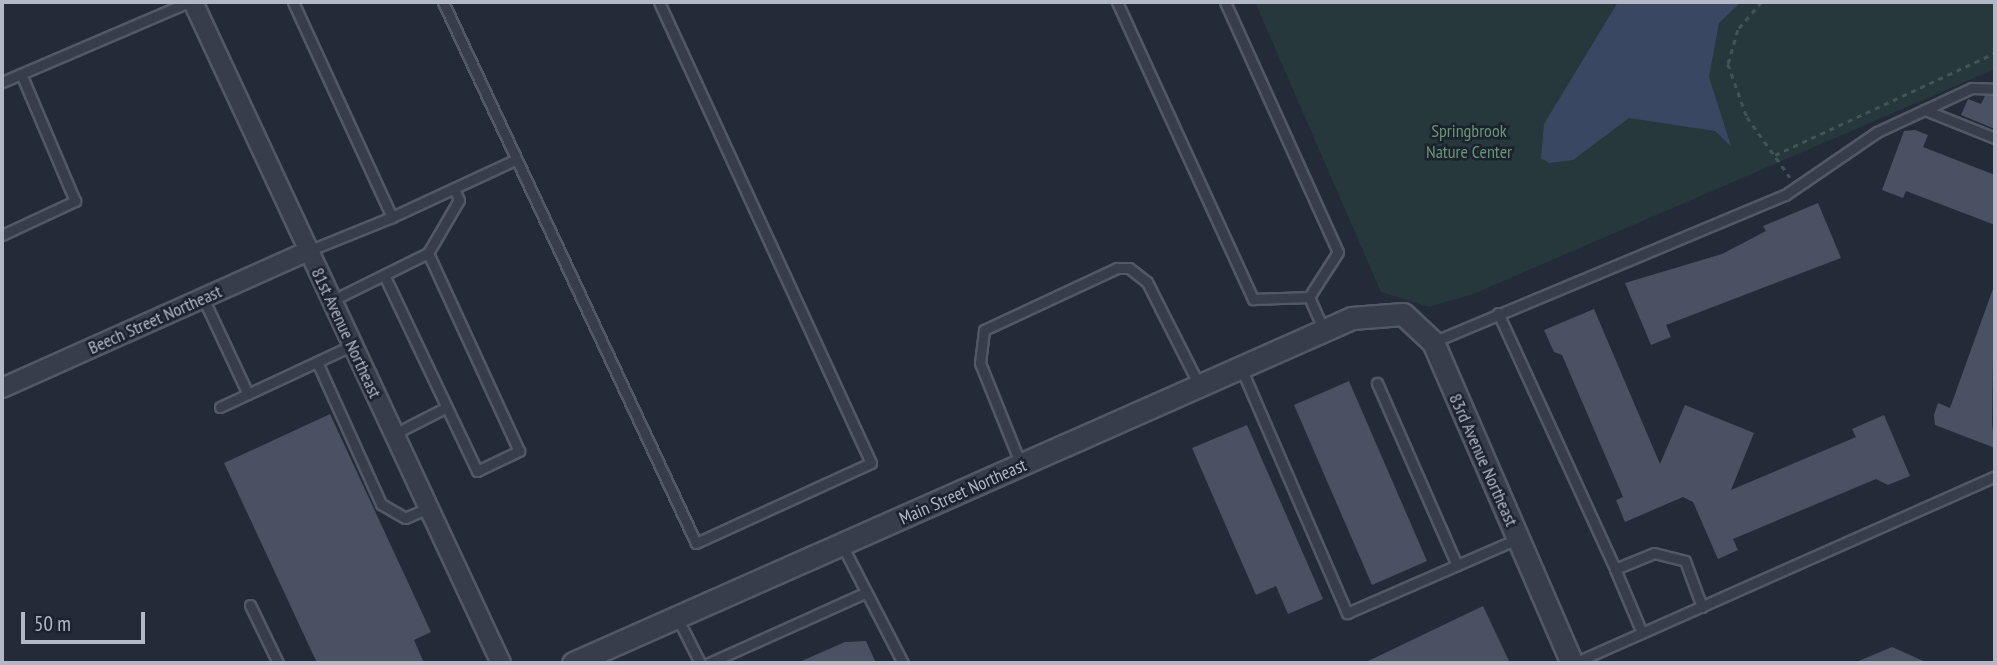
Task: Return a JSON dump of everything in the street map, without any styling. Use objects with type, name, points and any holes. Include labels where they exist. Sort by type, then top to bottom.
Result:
[{"type":"street","name":"81st Avenue Northeast","points":[[191,2],[500,663]]},
{"type":"street","name":"Beech Street Northeast","points":[[2,388],[308,251]]},
{"type":"street","name":"83rd Avenue Northeast","points":[[1352,318],[1403,314],[1433,342],[1573,663]]},
{"type":"street","name":"Main Street Northeast","points":[[573,663],[1352,318]]},
{"type":"lane","points":[[2,82],[191,2]]},
{"type":"lane","points":[[293,2],[392,217]]},
{"type":"lane","points":[[443,2],[696,544],[871,463],[659,2]]},
{"type":"lane","points":[[1117,2],[1253,299],[1309,297]]},
{"type":"lane","points":[[1224,2],[1338,253],[1309,297]]},
{"type":"lane","points":[[2,234],[75,201],[21,74]]},
{"type":"lane","points":[[1433,342],[1798,187],[1877,132],[1972,88],[1995,89]]},
{"type":"lane","points":[[1925,110],[1995,138]]},
{"type":"lane","points":[[308,251],[455,191],[515,160]]},
{"type":"lane","points":[[331,301],[428,253],[459,200],[455,191]]},
{"type":"lane","points":[[384,275],[477,471],[519,451],[428,253]]},
{"type":"lane","points":[[1022,466],[980,363],[985,330],[1117,268],[1129,268],[1147,282],[1199,386]]},
{"type":"lane","points":[[1309,297],[1324,331]]},
{"type":"lane","points":[[203,298],[248,394]]},
{"type":"lane","points":[[1498,313],[1642,633]]},
{"type":"lane","points":[[220,407],[353,345]]},
{"type":"lane","points":[[317,362],[381,504],[405,518],[428,508]]},
{"type":"lane","points":[[1241,368],[1347,614],[1518,539]]},
{"type":"lane","points":[[1377,383],[1457,565]]},
{"type":"lane","points":[[394,434],[447,407]]},
{"type":"lane","points":[[1573,663],[1995,476]]},
{"type":"lane","points":[[842,545],[903,663]]},
{"type":"lane","points":[[1615,569],[1654,552],[1685,561],[1702,607]]},
{"type":"lane","points":[[709,663],[865,593]]},
{"type":"lane","points":[[250,606],[278,663]]},
{"type":"lane","points":[[677,617],[700,663]]},
{"type":"path","points":[[1762,2],[1738,30],[1728,64],[1747,117],[1798,187]]},
{"type":"path","points":[[1775,155],[1995,53]]},
{"type":"green space","name":"Springbrook Nature Center","points":[[1255,2],[1995,2],[1995,69],[1473,294],[1429,307],[1381,292]]},
{"type":"water","points":[[1618,2],[1741,2],[1719,23],[1709,77],[1731,146],[1715,131],[1629,118],[1573,160],[1549,163],[1541,158],[1544,124]]},
{"type":"building","points":[[1985,96],[1995,96],[1995,129],[1961,115],[1968,99],[1981,104]]},
{"type":"building","points":[[1915,130],[1928,135],[1923,147],[1995,175],[1995,225],[1906,191],[1903,198],[1882,190],[1904,131]]},
{"type":"building","points":[[1818,203],[1841,258],[1666,325],[1671,337],[1651,345],[1625,283],[1722,254],[1766,231],[1763,226]]},
{"type":"building","points":[[1994,286],[1992,424],[1995,448],[1935,425],[1934,415],[1938,403],[1950,408]]},
{"type":"building","points":[[1594,309],[1660,464],[1685,405],[1754,433],[1731,490],[1856,437],[1852,429],[1884,415],[1910,476],[1888,485],[1876,479],[1733,539],[1738,550],[1718,559],[1693,502],[1683,497],[1625,522],[1616,500],[1623,497],[1562,355],[1554,352],[1544,330]]},
{"type":"building","points":[[1349,381],[1427,561],[1372,585],[1294,405]]},
{"type":"building","points":[[330,414],[431,632],[414,640],[424,663],[317,663],[224,463]]},
{"type":"building","points":[[1247,425],[1323,599],[1288,614],[1276,586],[1256,595],[1192,448]]},
{"type":"building","points":[[1483,606],[1510,663],[1364,663]]},
{"type":"building","points":[[866,641],[876,663],[797,663],[845,642]]},
{"type":"building","points":[[1892,647],[1928,663],[1854,663]]}]
